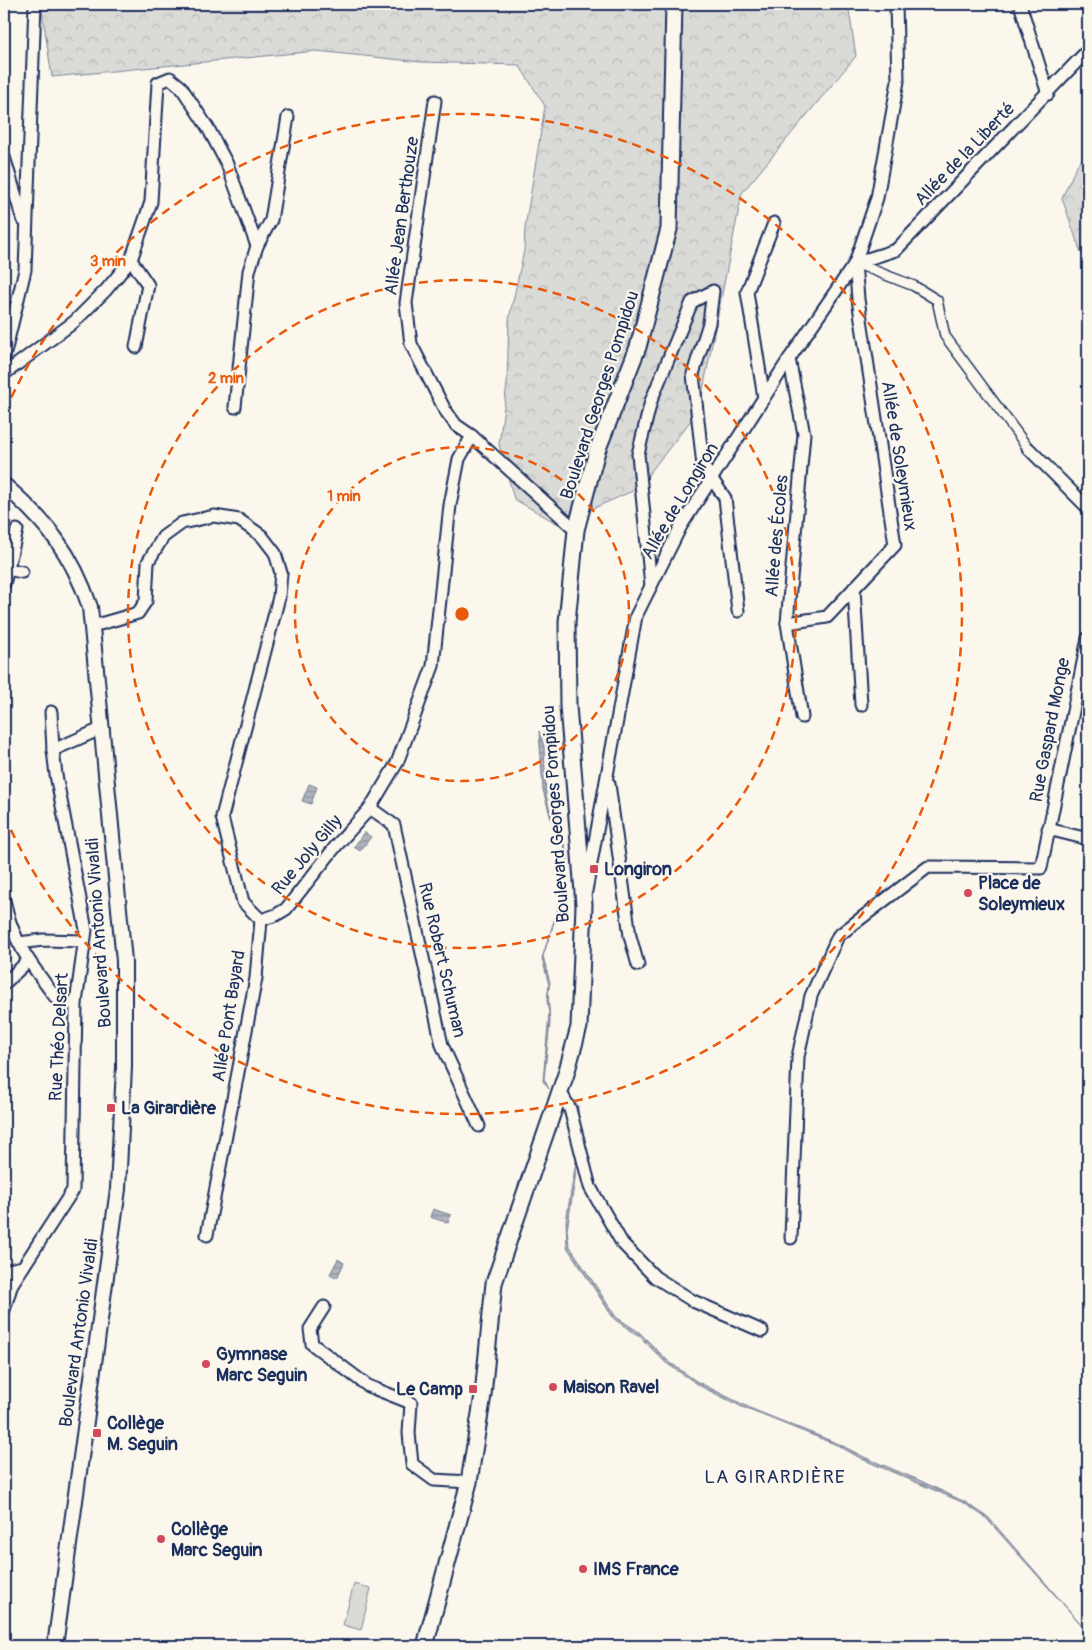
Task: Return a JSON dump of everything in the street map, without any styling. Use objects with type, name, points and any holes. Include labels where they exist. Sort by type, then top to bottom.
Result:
[{"type":"main road","name":"Boulevard Georges Pompidou","points":[[425,1646],[469,1482],[483,1395],[494,1283],[560,1091],[579,1027],[584,905],[568,706],[567,622],[576,530],[597,451],[638,347],[670,229],[674,4]]},
{"type":"street","points":[[4,357],[25,270],[36,11],[34,4]]},
{"type":"street","points":[[896,4],[898,81],[877,198],[855,264],[914,286],[937,300],[945,336],[1028,448],[1088,508]]},
{"type":"street","points":[[1020,4],[1048,94]]},
{"type":"street","name":"Allée de la Liberté","points":[[855,264],[896,250],[1048,94],[1088,50]]},
{"type":"street","points":[[4,374],[74,322],[106,290],[131,260],[151,202],[158,83],[170,78],[181,87],[208,128],[227,164],[257,246]]},
{"type":"street","name":"Allée Jean Berthouze","points":[[435,101],[406,303],[411,344],[445,410],[456,425],[472,436]]},
{"type":"street","points":[[235,407],[249,271],[257,246],[271,220],[288,117]]},
{"type":"street","points":[[4,157],[26,228]]},
{"type":"street","points":[[764,398],[747,292],[774,223]]},
{"type":"street","points":[[131,260],[148,285],[136,347]]},
{"type":"street","name":"Allée de Longiron","points":[[584,905],[636,616],[681,526],[789,359],[855,264]]},
{"type":"street","name":"Allée de Soleymieux","points":[[787,623],[827,617],[895,545],[858,299],[855,264]]},
{"type":"street","points":[[651,586],[638,454],[651,401],[692,302],[712,291],[709,323],[693,374],[703,466],[725,498],[738,611]]},
{"type":"street","name":"Allée des Écoles","points":[[789,359],[804,434],[787,623],[802,717]]},
{"type":"street","points":[[472,436],[576,530]]},
{"type":"street","name":"Rue Joly Gilly","points":[[261,920],[286,909],[336,846],[370,808],[397,763],[432,666],[450,505],[460,459],[472,436]]},
{"type":"street","name":"Boulevard Antonio Vivaldi","points":[[4,485],[38,518],[64,549],[80,576],[90,607],[124,961],[124,1067],[118,1189],[55,1646]]},
{"type":"street","points":[[93,626],[138,612],[146,601],[148,562],[164,537],[182,523],[214,516],[239,520],[262,536],[274,553],[281,573],[279,596],[222,817],[243,902],[261,920]]},
{"type":"street","points":[[4,584],[16,530]]},
{"type":"street","points":[[7,569],[22,572]]},
{"type":"street","points":[[854,588],[861,705]]},
{"type":"street","name":"Rue Gaspard Monge","points":[[791,1238],[798,1057],[811,996],[838,936],[928,867],[1041,868],[1088,638]]},
{"type":"street","name":"Rue Théo Delsart","points":[[4,1310],[12,1284],[73,1190],[76,1003],[86,930],[56,775],[51,712]]},
{"type":"street","points":[[53,750],[103,728]]},
{"type":"street","points":[[607,774],[630,936],[638,964]]},
{"type":"street","name":"Rue Robert Schuman","points":[[370,808],[394,824],[442,1045],[479,1126]]},
{"type":"street","points":[[1048,829],[1088,839]]},
{"type":"street","points":[[4,900],[9,925],[28,961],[59,1002],[76,1003]]},
{"type":"street","name":"Allée Pont Bayard","points":[[207,1235],[256,978],[261,920]]},
{"type":"street","points":[[20,943],[43,940],[84,941]]},
{"type":"street","points":[[4,984],[28,961]]},
{"type":"street","points":[[560,1091],[570,1109],[590,1187],[622,1243],[655,1277],[686,1296],[762,1331]]},
{"type":"street","points":[[4,1272],[23,1267]]},
{"type":"street","points":[[324,1307],[310,1329],[312,1344],[368,1386],[411,1404],[409,1433],[412,1464],[434,1480],[469,1482]]},
{"type":"green space","points":[[41,4],[848,4],[856,56],[742,193],[699,410],[637,489],[558,524],[514,499],[499,444],[507,384],[509,319],[524,251],[525,228],[545,106],[519,65],[421,62],[316,51],[52,77]]},
{"type":"green space","points":[[1088,152],[1088,257],[1081,253],[1062,198],[1077,165]]},
{"type":"green space","points":[[354,1584],[371,1588],[361,1630],[343,1625]]},
{"type":"shaded area","points":[[539,731],[544,746],[546,795],[552,818],[568,853],[563,895],[543,956],[550,983],[548,991],[549,985],[542,958],[562,896],[566,851],[551,819],[543,790]]},
{"type":"shaded area","points":[[309,784],[317,787],[311,804],[302,801]]},
{"type":"shaded area","points":[[364,832],[371,837],[360,851],[354,847]]},
{"type":"shaded area","points":[[548,993],[550,1023],[544,1079],[549,1089],[543,1081],[549,1014]]},
{"type":"shaded area","points":[[568,1097],[578,1106],[579,1154],[567,1230],[569,1245],[616,1317],[639,1332],[668,1361],[696,1381],[752,1409],[839,1444],[864,1457],[921,1481],[965,1502],[988,1517],[1088,1632],[986,1518],[964,1503],[862,1459],[837,1445],[744,1408],[702,1387],[666,1363],[640,1337],[614,1319],[567,1247],[566,1221],[577,1156],[577,1113]]},
{"type":"shaded area","points":[[433,1209],[451,1215],[448,1223],[430,1217]]},
{"type":"shaded area","points":[[338,1259],[344,1263],[337,1278],[330,1274]]},
{"type":"place","name":"Longiron","points":[[594,869]]},
{"type":"place","name":"Place de Soleymieux","points":[[968,893]]},
{"type":"place","name":"La Girardière","points":[[111,1108]]},
{"type":"place","name":"Gymnase Marc Seguin","points":[[206,1364]]},
{"type":"place","name":"Maison Ravel","points":[[553,1387]]},
{"type":"place","name":"Le Camp","points":[[473,1389]]},
{"type":"place","name":"Collège M. Seguin","points":[[97,1433]]},
{"type":"place","name":"Collège Marc Seguin","points":[[161,1539]]},
{"type":"place","name":"IMS France","points":[[583,1569]]},
{"type":"district","name":"LA GIRARDIÈRE","points":[[775,1477]]}]
